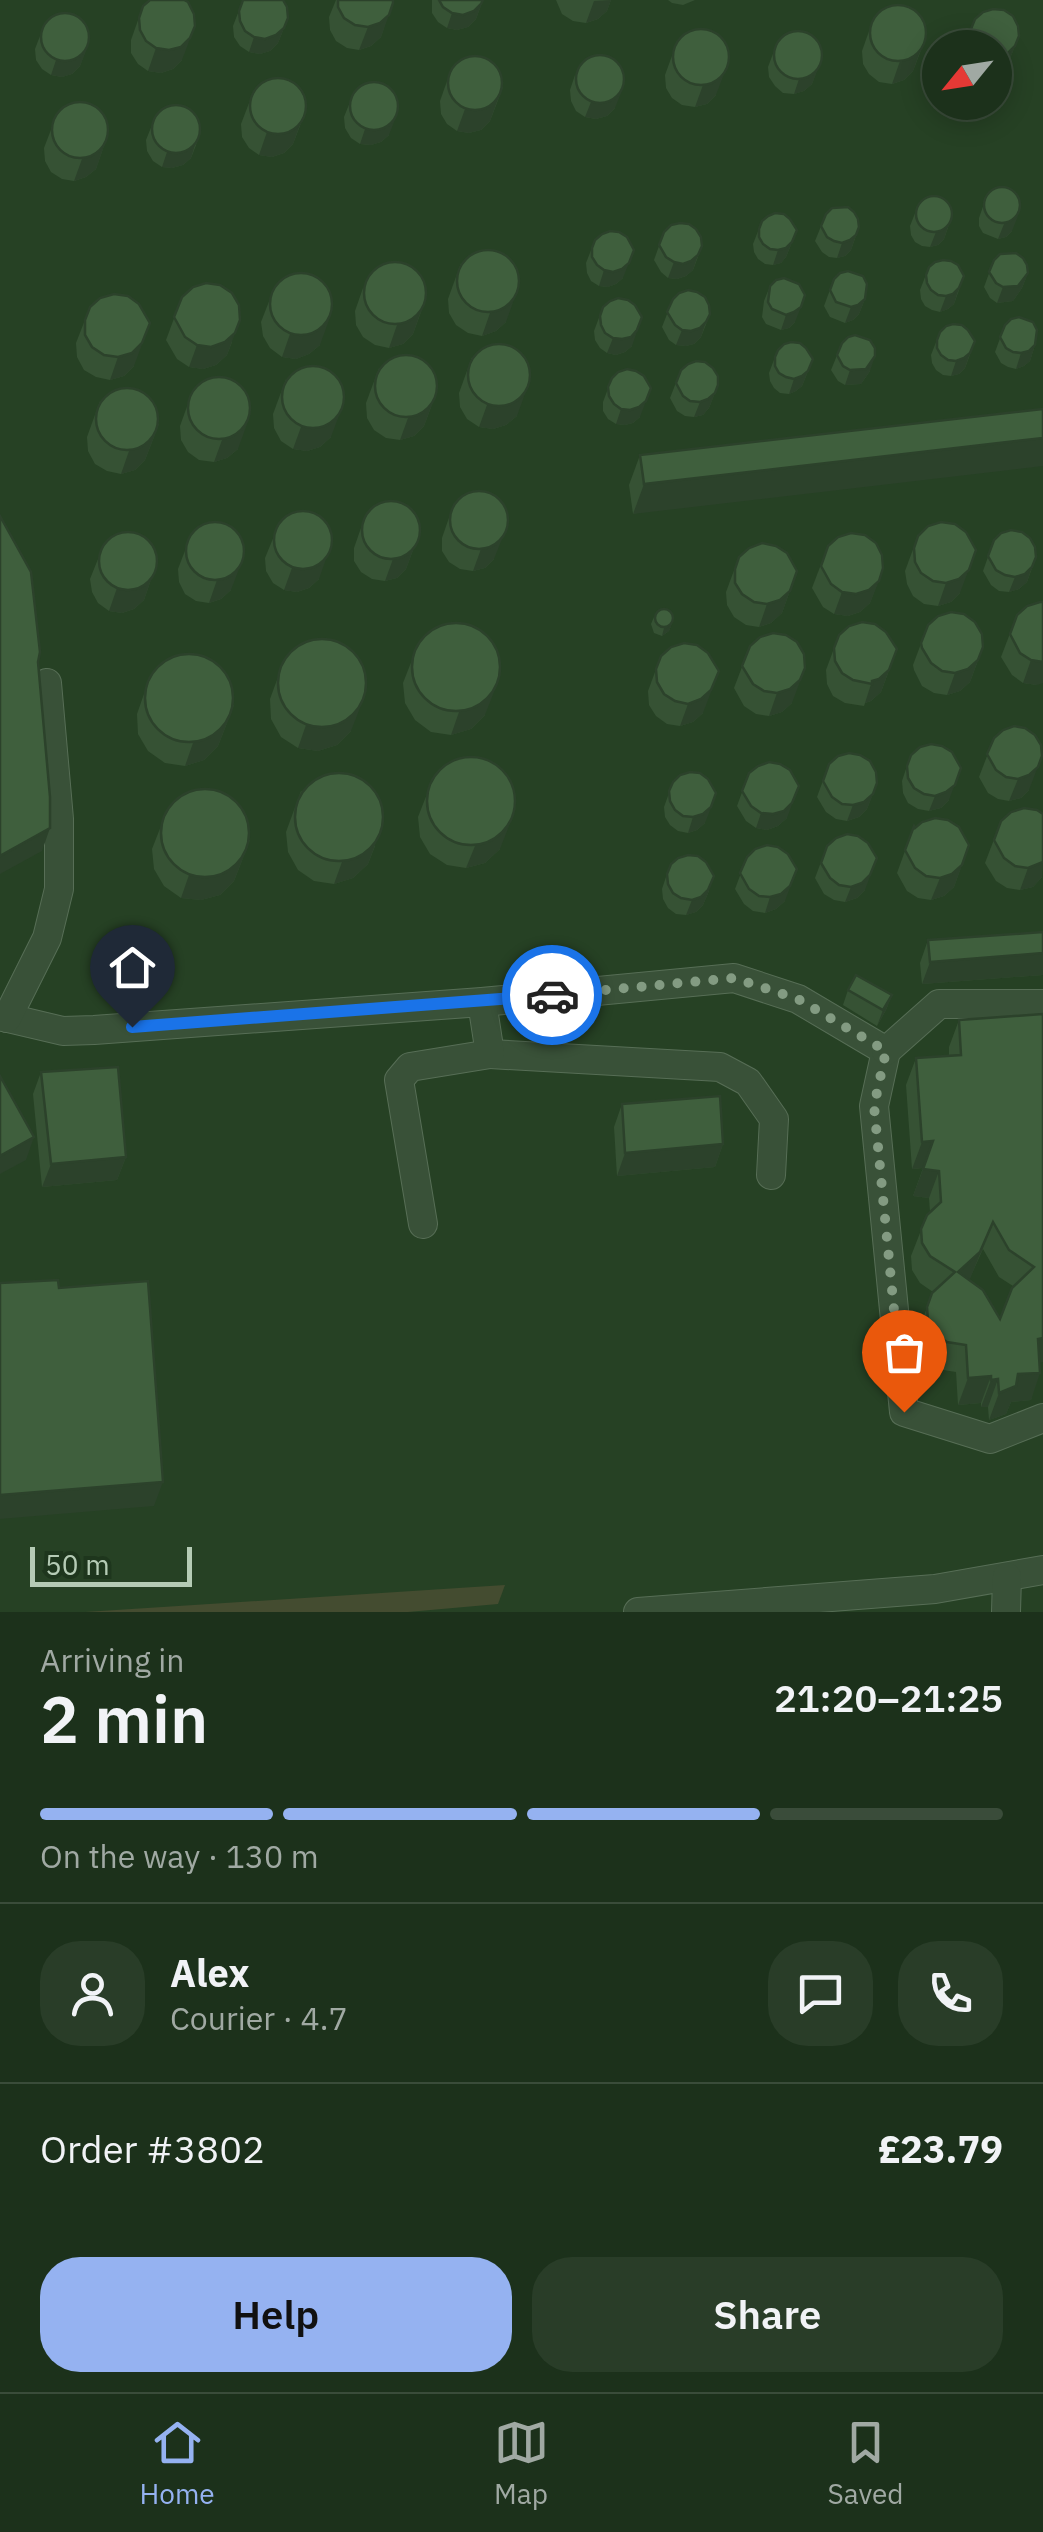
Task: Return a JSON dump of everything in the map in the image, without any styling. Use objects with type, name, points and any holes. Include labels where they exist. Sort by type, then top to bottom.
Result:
[{"type":"street","points":[[47,683],[59,819],[59,888],[47,938],[4,1017],[63,1031],[94,1030],[482,1002],[734,978],[798,999],[886,1051]]},
{"type":"street","points":[[482,1002],[490,1054]]},
{"type":"street","points":[[1043,1004],[939,1004],[886,1051],[874,1106],[904,1412],[990,1439],[1043,1418]]},
{"type":"street","points":[[424,1224],[399,1080],[410,1068],[490,1054],[720,1067],[748,1082],[774,1120],[771,1175]]},
{"type":"street","points":[[638,1612],[935,1588],[1043,1570]]},
{"type":"street","points":[[1006,1612],[1007,1576]]},
{"type":"green space","points":[[505,1585],[498,1604],[408,1612],[85,1612]]},
{"type":"building","points":[[150,0],[188,2],[195,26],[181,47],[156,48],[146,41],[139,18]]},
{"type":"building","points":[[243,0],[283,0],[288,18],[284,28],[265,39],[245,31],[239,11]]},
{"type":"building","points":[[338,0],[393,3],[389,15],[368,27],[344,18]]},
{"type":"building","points":[[439,0],[483,0],[474,11],[463,15],[452,13]]},
{"type":"building","points":[[887,7],[909,7],[924,22],[922,47],[909,59],[887,59],[872,44],[872,22]]},
{"type":"building","points":[[1004,10],[1013,16],[1019,36],[1012,49],[1012,30],[971,30],[983,12]]},
{"type":"building","points":[[65,13],[82,20],[89,37],[82,54],[65,61],[48,54],[41,37],[48,20]]},
{"type":"building","points":[[701,29],[721,37],[729,57],[721,77],[701,85],[681,77],[673,57],[681,37]]},
{"type":"building","points":[[798,31],[815,38],[822,55],[815,72],[798,79],[781,72],[774,55],[781,38]]},
{"type":"building","points":[[600,55],[617,62],[624,79],[617,96],[600,103],[583,96],[576,79],[583,62]]},
{"type":"building","points":[[475,56],[494,64],[502,83],[494,102],[475,110],[456,102],[448,83],[456,64]]},
{"type":"building","points":[[278,78],[298,86],[306,106],[298,126],[278,134],[258,126],[250,106],[258,86]]},
{"type":"building","points":[[374,82],[391,89],[398,106],[391,123],[374,130],[357,123],[350,106],[357,89]]},
{"type":"building","points":[[80,102],[100,110],[108,130],[100,150],[80,158],[60,150],[52,130],[60,110]]},
{"type":"building","points":[[176,105],[193,112],[200,129],[193,146],[176,153],[159,146],[152,129],[159,112]]},
{"type":"building","points":[[1002,187],[1015,192],[1020,205],[1015,218],[1002,223],[989,218],[984,205],[989,192]]},
{"type":"building","points":[[934,196],[947,201],[952,214],[947,227],[934,232],[921,227],[916,214],[921,201]]},
{"type":"building","points":[[848,207],[858,219],[856,235],[842,243],[834,241],[821,226],[832,208]]},
{"type":"building","points":[[775,213],[784,214],[797,230],[792,242],[778,250],[770,249],[759,237],[762,221]]},
{"type":"building","points":[[680,223],[696,229],[702,246],[698,255],[683,264],[666,257],[659,245],[664,232]]},
{"type":"building","points":[[610,231],[627,237],[634,250],[629,263],[613,272],[597,265],[592,257],[595,240]]},
{"type":"building","points":[[488,250],[510,259],[519,281],[510,303],[488,312],[466,303],[457,281],[466,259]]},
{"type":"building","points":[[1016,253],[1023,258],[1028,273],[1018,286],[1003,287],[989,272],[1000,254]]},
{"type":"building","points":[[943,260],[958,265],[964,276],[959,288],[946,296],[931,290],[926,275],[929,267]]},
{"type":"building","points":[[395,262],[417,271],[426,293],[417,315],[395,324],[373,315],[364,293],[373,271]]},
{"type":"building","points":[[848,271],[863,276],[867,284],[865,299],[851,307],[836,302],[830,290],[834,279]]},
{"type":"building","points":[[301,273],[323,282],[332,304],[323,326],[301,335],[279,326],[270,304],[279,282]]},
{"type":"building","points":[[784,278],[799,284],[805,295],[801,307],[786,315],[772,309],[768,302],[770,286]]},
{"type":"building","points":[[206,283],[220,285],[232,293],[239,305],[240,320],[235,333],[211,347],[197,345],[185,337],[174,317],[182,297],[193,287]]},
{"type":"building","points":[[688,290],[705,297],[710,314],[700,328],[691,331],[675,325],[667,312],[673,299]]},
{"type":"building","points":[[128,296],[139,304],[150,323],[142,343],[132,353],[118,357],[104,355],[92,347],[85,335],[90,307],[100,298]]},
{"type":"building","points":[[618,298],[635,305],[642,317],[631,337],[622,339],[605,333],[600,316],[603,307]]},
{"type":"building","points":[[1019,317],[1033,322],[1037,330],[1035,345],[1021,353],[1006,348],[1000,337],[1005,325]]},
{"type":"building","points":[[953,324],[962,325],[975,341],[970,353],[956,361],[948,360],[937,348],[940,332]]},
{"type":"building","points":[[855,335],[870,340],[875,348],[875,356],[866,369],[850,370],[837,355],[842,343]]},
{"type":"building","points":[[791,342],[800,343],[813,359],[808,371],[794,379],[779,373],[775,366],[778,350]]},
{"type":"building","points":[[499,344],[521,353],[530,375],[521,397],[499,406],[477,397],[468,375],[477,353]]},
{"type":"building","points":[[406,355],[428,364],[437,386],[428,408],[406,417],[384,408],[375,386],[384,364]]},
{"type":"building","points":[[696,361],[705,362],[718,376],[715,393],[700,402],[683,396],[676,383],[681,370]]},
{"type":"building","points":[[313,366],[335,375],[344,397],[335,419],[313,428],[291,419],[282,397],[291,375]]},
{"type":"building","points":[[627,369],[644,376],[651,388],[646,401],[630,410],[614,404],[608,387],[618,372]]},
{"type":"building","points":[[219,377],[241,386],[250,408],[241,430],[219,439],[197,430],[188,408],[197,386]]},
{"type":"building","points":[[127,388],[149,397],[158,419],[149,441],[127,450],[105,441],[96,419],[105,397]]},
{"type":"building","points":[[1043,409],[1043,438],[644,484],[640,455]]},
{"type":"building","points":[[479,491],[499,500],[508,520],[499,540],[479,549],[459,540],[450,520],[459,500]]},
{"type":"building","points":[[391,501],[411,510],[420,530],[411,550],[391,559],[371,550],[362,530],[371,510]]},
{"type":"building","points":[[303,511],[323,520],[332,540],[323,560],[303,569],[283,560],[274,540],[283,520]]},
{"type":"building","points":[[0,516],[31,572],[40,652],[50,828],[0,856]]},
{"type":"building","points":[[215,522],[235,531],[244,551],[235,571],[215,580],[195,571],[186,551],[195,531]]},
{"type":"building","points":[[941,522],[955,524],[966,532],[976,550],[969,570],[946,583],[921,573],[915,562],[918,536],[928,526]]},
{"type":"building","points":[[1011,530],[1030,538],[1036,557],[1025,574],[1015,577],[996,570],[988,556],[994,540]]},
{"type":"building","points":[[128,532],[148,541],[157,561],[148,581],[128,590],[108,581],[99,561],[108,541]]},
{"type":"building","points":[[851,533],[865,535],[876,543],[882,555],[879,581],[856,594],[842,592],[831,584],[821,566],[828,546]]},
{"type":"building","points":[[762,543],[787,553],[797,571],[790,591],[767,604],[754,602],[735,583],[739,557]]},
{"type":"building","points":[[1043,602],[1043,662],[1020,653],[1010,634],[1017,615],[1027,606]]},
{"type":"building","points":[[664,609],[671,611],[671,625],[664,627],[657,625],[655,618],[657,611]]},
{"type":"building","points":[[951,612],[964,614],[975,622],[982,634],[983,647],[978,660],[955,673],[942,671],[931,663],[921,643],[928,625]]},
{"type":"building","points":[[862,622],[875,624],[886,632],[897,649],[889,670],[872,684],[853,680],[842,673],[835,661],[839,635]]},
{"type":"building","points":[[456,623],[481,630],[493,642],[500,667],[493,692],[481,704],[456,711],[431,704],[419,692],[412,667],[419,642],[431,630]]},
{"type":"building","points":[[773,633],[797,642],[804,654],[805,668],[790,689],[777,693],[753,684],[742,666],[750,646]]},
{"type":"building","points":[[313,639],[331,639],[347,646],[359,658],[366,683],[359,708],[347,720],[331,727],[313,727],[297,720],[285,708],[278,692],[278,674],[285,658],[297,646]]},
{"type":"building","points":[[684,643],[697,645],[708,653],[719,671],[711,690],[688,704],[664,694],[657,682],[656,669],[661,656]]},
{"type":"building","points":[[189,654],[214,661],[226,673],[233,698],[226,723],[214,735],[189,742],[164,735],[152,723],[145,698],[152,673],[164,661]]},
{"type":"building","points":[[1014,726],[1035,735],[1042,756],[1038,767],[1018,779],[996,770],[987,754],[994,738]]},
{"type":"building","points":[[931,744],[952,752],[961,768],[955,785],[935,796],[914,788],[907,766],[911,755]]},
{"type":"building","points":[[849,753],[870,761],[877,783],[873,794],[853,805],[832,797],[823,781],[829,764]]},
{"type":"building","points":[[462,757],[480,757],[496,764],[508,776],[515,801],[508,826],[496,838],[480,845],[462,845],[446,838],[434,826],[427,810],[427,792],[434,776],[446,764]]},
{"type":"building","points":[[769,762],[790,770],[799,786],[792,803],[773,814],[761,813],[751,806],[742,791],[749,773]]},
{"type":"building","points":[[690,772],[708,779],[716,793],[711,807],[693,817],[675,810],[669,791],[680,775]]},
{"type":"building","points":[[339,773],[364,780],[376,792],[383,817],[376,842],[364,854],[339,861],[314,854],[302,842],[295,817],[302,792],[314,780]]},
{"type":"building","points":[[196,789],[214,789],[230,796],[242,808],[249,833],[242,858],[230,870],[214,877],[196,877],[180,870],[168,858],[161,842],[161,824],[168,808],[180,796]]},
{"type":"building","points":[[1024,808],[1043,814],[1043,862],[1028,868],[1015,866],[1004,858],[994,840],[1001,821]]},
{"type":"building","points":[[935,818],[959,827],[969,845],[962,865],[940,878],[926,876],[915,868],[905,850],[914,826]]},
{"type":"building","points":[[847,834],[868,843],[877,858],[870,875],[851,887],[830,878],[821,863],[827,846]]},
{"type":"building","points":[[767,845],[788,854],[797,869],[790,886],[770,897],[749,889],[740,873],[747,857]]},
{"type":"building","points":[[688,855],[706,862],[714,876],[708,890],[692,900],[673,893],[667,874],[671,864]]},
{"type":"building","points":[[1043,932],[1043,953],[930,962],[928,940]]},
{"type":"building","points":[[856,975],[892,995],[883,1010],[848,990]]},
{"type":"building","points":[[1043,1014],[1040,1373],[1018,1374],[1016,1386],[999,1393],[998,1379],[968,1378],[966,1345],[947,1342],[935,1334],[928,1321],[932,1293],[955,1272],[930,1256],[922,1243],[921,1229],[927,1215],[941,1202],[939,1171],[923,1169],[933,1141],[922,1142],[916,1058],[961,1055],[959,1020]],"holes":[[[993,1222],[1009,1250],[1034,1267],[1012,1288],[1000,1319],[983,1290],[958,1272],[980,1252]]]},
{"type":"building","points":[[118,1067],[126,1157],[51,1164],[41,1072]]},
{"type":"building","points":[[0,1076],[34,1137],[0,1156]]},
{"type":"building","points":[[720,1096],[723,1144],[625,1153],[622,1104]]},
{"type":"building","points":[[58,1280],[59,1288],[148,1281],[163,1482],[0,1495],[0,1283]]},
{"type":"way so far","points":[[552,995],[734,978],[798,999],[886,1051],[874,1106],[904,1412]]},
{"type":"route","points":[[132,1027],[552,995]]}]
